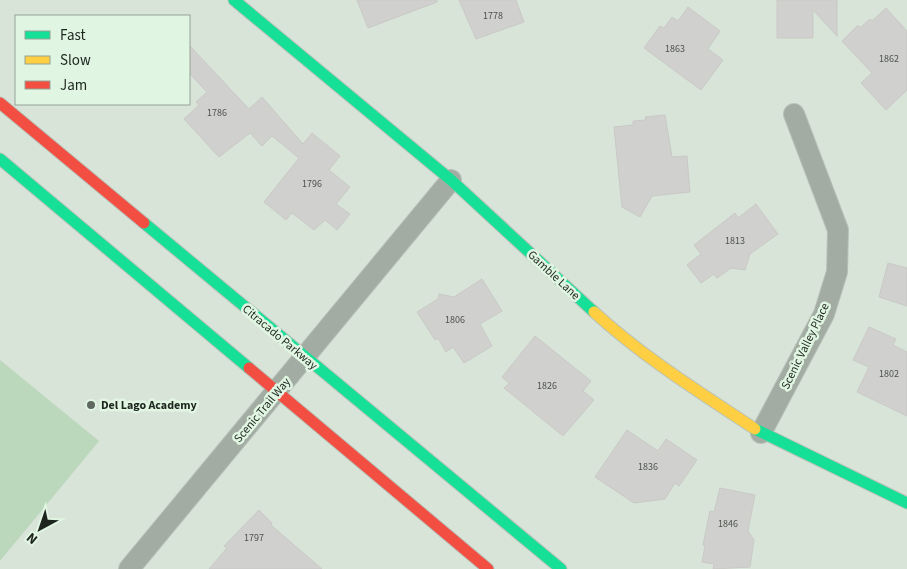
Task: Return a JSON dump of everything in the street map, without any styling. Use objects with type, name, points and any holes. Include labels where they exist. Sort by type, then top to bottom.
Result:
[{"type":"street","name":"Gamble Lane","points":[[234,0],[451,180],[618,334],[676,377],[762,433],[907,504]]},
{"type":"street","name":"Citracado Parkway","points":[[0,103],[560,569]]},
{"type":"street","name":"Scenic Valley Place","points":[[762,433],[824,314],[837,272],[838,230],[794,114]]},
{"type":"street","points":[[0,159],[488,569]]},
{"type":"street","name":"Scenic Trail Way","points":[[129,569],[451,180]]},
{"type":"green space","points":[[0,360],[99,441],[0,561]]},
{"type":"building","points":[[357,0],[437,0],[437,2],[368,28]]},
{"type":"building","points":[[459,0],[516,0],[524,22],[476,39]]},
{"type":"building","points":[[777,0],[837,0],[837,36],[813,10],[813,38],[777,38]]},
{"type":"building","points":[[688,7],[720,31],[708,49],[723,60],[701,90],[644,48],[660,26],[664,28],[672,17],[678,21]]},
{"type":"building","points":[[886,8],[907,31],[907,90],[886,110],[861,83],[872,73],[842,41],[858,25],[860,28],[870,19],[872,21]]},
{"type":"building","points":[[190,46],[249,109],[262,97],[303,144],[312,133],[340,156],[329,170],[350,187],[336,204],[350,214],[337,230],[325,220],[314,230],[292,213],[286,220],[264,202],[299,158],[272,136],[262,146],[250,133],[219,157],[184,119],[199,105],[196,102],[207,92],[190,74]]},
{"type":"building","points":[[665,115],[672,157],[687,156],[690,192],[652,196],[640,217],[622,207],[614,127],[633,125],[633,121],[646,120],[645,117]]},
{"type":"building","points":[[756,204],[778,234],[750,254],[745,270],[731,268],[717,278],[714,274],[701,283],[687,265],[701,254],[694,245],[735,213],[738,218]]},
{"type":"building","points":[[888,263],[907,268],[907,306],[879,297]]},
{"type":"building","points":[[482,279],[502,311],[480,324],[492,346],[464,363],[453,347],[446,352],[438,338],[435,340],[417,312],[438,299],[439,294],[454,297]]},
{"type":"building","points":[[869,327],[896,339],[893,345],[907,352],[907,416],[857,392],[869,367],[853,360]]},
{"type":"building","points":[[535,336],[591,381],[583,391],[594,400],[563,436],[504,388],[509,383],[502,377]]},
{"type":"building","points":[[627,430],[658,451],[666,439],[697,460],[679,486],[675,483],[665,499],[634,503],[595,477]]},
{"type":"building","points":[[720,488],[755,495],[748,531],[754,540],[750,567],[713,569],[714,564],[702,562],[705,546],[703,545],[710,511],[714,512]]},
{"type":"building","points":[[259,510],[272,523],[271,525],[322,569],[209,569],[227,548],[224,546]]},
{"type":"traffic: fast","points":[[234,0],[451,180],[594,312]]},
{"type":"traffic: fast","points":[[0,159],[249,368]]},
{"type":"traffic: fast","points":[[144,223],[561,569]]},
{"type":"traffic: fast","points":[[755,429],[907,503]]},
{"type":"traffic: slow","points":[[594,312],[652,359],[692,388],[755,429]]},
{"type":"traffic: jam","points":[[0,103],[144,223]]},
{"type":"traffic: jam","points":[[249,368],[488,569]]},
{"type":"place","name":"Del Lago Academy","points":[[91,405]]}]
